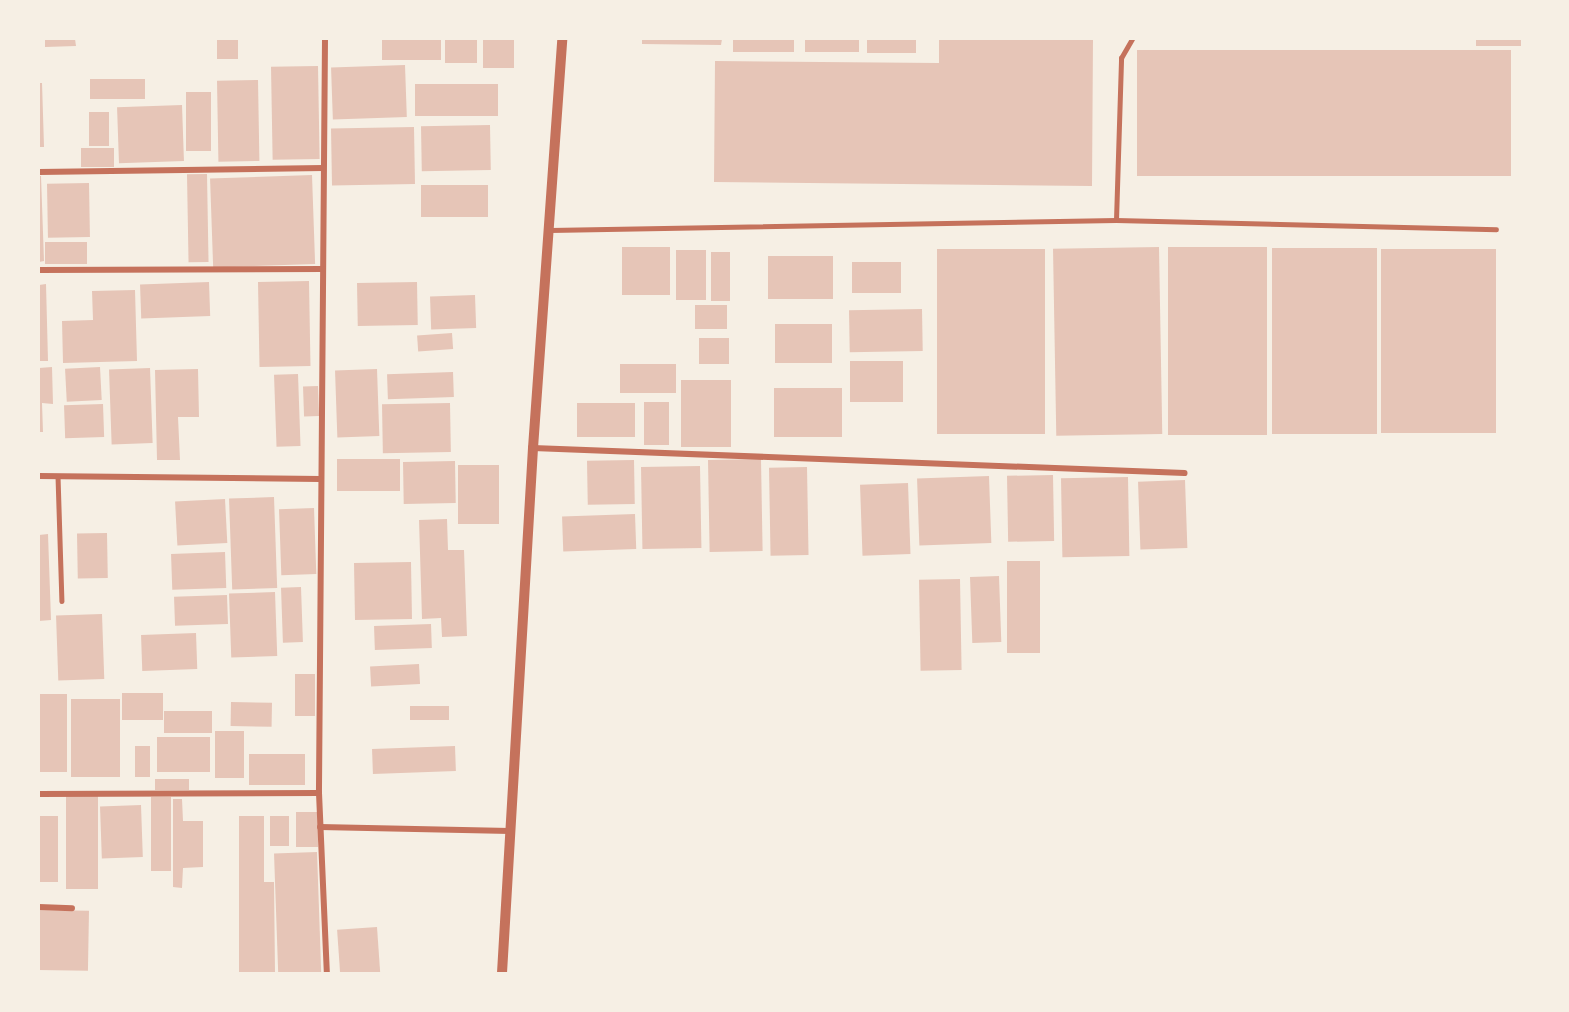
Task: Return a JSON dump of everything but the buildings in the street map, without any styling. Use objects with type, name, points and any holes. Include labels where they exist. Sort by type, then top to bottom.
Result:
[{"type":"street","points":[[325,39],[319,793],[327,973]]},
{"type":"street","points":[[502,973],[533,448],[562,39]]},
{"type":"street","points":[[39,172],[323,168]]},
{"type":"street","points":[[39,270],[323,269]]},
{"type":"street","points":[[533,448],[1185,473]]},
{"type":"street","points":[[39,476],[320,479]]},
{"type":"street","points":[[39,794],[319,793]]},
{"type":"street","points":[[320,826],[510,831]]},
{"type":"street","points":[[39,907],[72,908]]},
{"type":"lane","points":[[1116,220],[1121,58],[1132,39]]},
{"type":"lane","points":[[550,230],[1116,220],[1496,229]]},
{"type":"lane","points":[[58,476],[63,601]]}]
